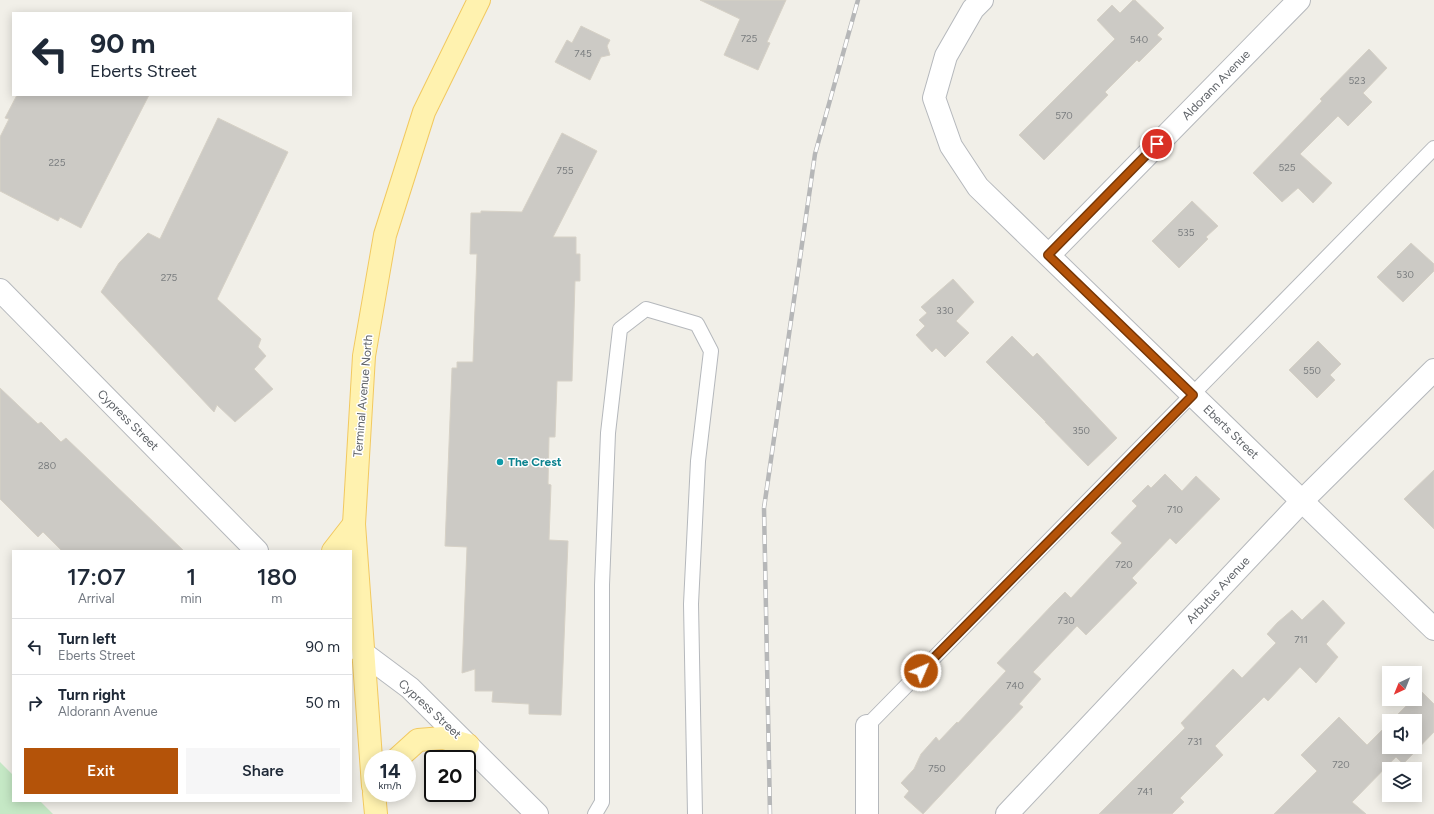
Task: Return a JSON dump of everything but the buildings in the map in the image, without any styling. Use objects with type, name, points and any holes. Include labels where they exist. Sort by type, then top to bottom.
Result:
[{"type":"main road","name":"Terminal Avenue North","points":[[369,750],[357,648],[354,524],[364,356],[385,235],[424,112],[478,0]]},
{"type":"main road","points":[[334,550],[354,524]]},
{"type":"main road","points":[[407,750],[418,740],[443,738],[468,745]]},
{"type":"street","name":"Eberts Street","points":[[982,0],[973,9],[946,56],[934,98],[951,146],[978,187],[1434,629]]},
{"type":"street","name":"Aldorann Avenue","points":[[1048,255],[1299,0]]},
{"type":"street","name":"Cypress Street","points":[[0,290],[256,550]]},
{"type":"street","name":"Arbutus Avenue","points":[[1007,814],[1302,501],[1434,370]]},
{"type":"street","name":"Cypress Street","points":[[357,648],[410,688],[537,814]]},
{"type":"street","points":[[867,726],[867,814]]},
{"type":"lane","points":[[867,726],[1434,148]]},
{"type":"lane","points":[[595,814],[602,802],[602,585],[608,433],[620,329],[646,309],[696,324],[711,351],[698,461],[691,604],[695,814]]},
{"type":"green space","points":[[0,762],[12,774],[12,802],[41,802],[53,814],[0,814]]},
{"type":"railway","points":[[770,814],[764,508],[815,154],[858,0]]},
{"type":"place","name":"The Crest","points":[[500,462]]},
{"type":"route","points":[[921,671],[1193,395],[1048,255],[1157,144]]}]
